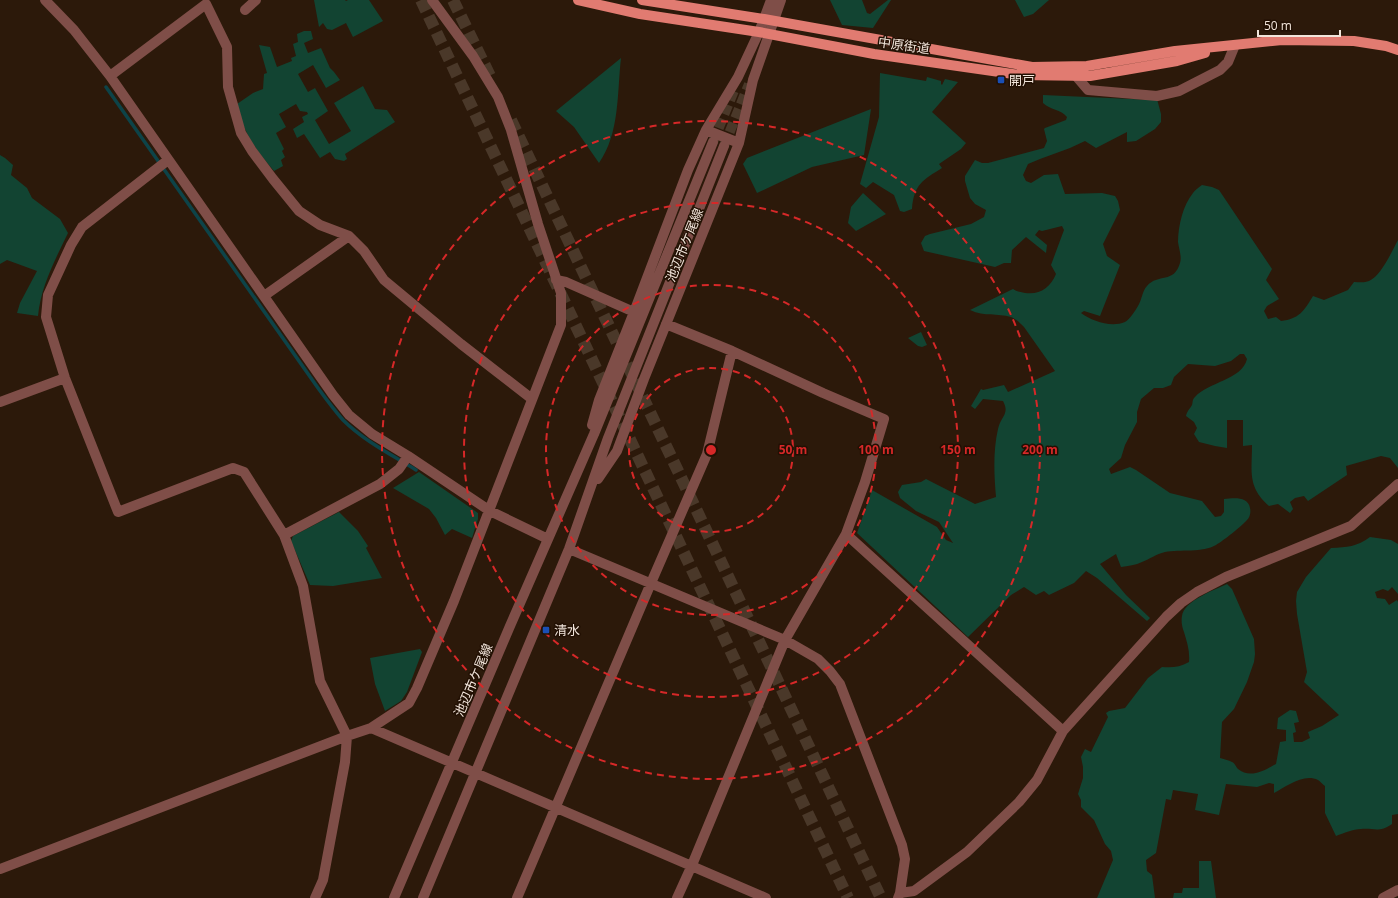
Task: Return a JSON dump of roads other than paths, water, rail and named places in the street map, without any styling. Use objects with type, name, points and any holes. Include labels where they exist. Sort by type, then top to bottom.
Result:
[{"type":"main road","name":"中原街道","points":[[578,0],[640,14],[764,33],[874,54],[1020,75],[1090,76],[1177,61],[1231,45]]},
{"type":"main road","name":"中原街道","points":[[642,0],[768,20],[1032,67],[1087,66],[1175,51],[1282,40],[1354,41],[1386,46],[1398,50]]},
{"type":"street","points":[[45,0],[74,30],[110,76],[333,395],[349,415],[372,434],[408,456],[490,511],[548,539]]},
{"type":"street","points":[[245,10],[256,0]]},
{"type":"street","points":[[0,869],[371,728],[409,703],[417,688],[490,511],[561,325],[561,293],[538,224],[511,130],[498,97],[473,56],[432,0]]},
{"type":"street","name":"池辺市ケ尾線","points":[[590,491],[617,451],[644,379],[739,143],[768,20],[771,0]]},
{"type":"street","name":"池辺市ケ尾線","points":[[768,20],[781,0]]},
{"type":"street","points":[[110,76],[206,4],[227,47],[228,87],[241,133],[252,151],[299,211],[320,225],[349,236],[364,251],[384,280],[461,344],[532,400]]},
{"type":"street","name":"池辺市ケ尾線","points":[[577,473],[599,400],[688,170],[706,130],[764,33]]},
{"type":"street","points":[[1076,76],[1088,90],[1157,96],[1179,91],[1220,70],[1228,62],[1231,45]]},
{"type":"street","points":[[706,130],[739,143]]},
{"type":"street","name":"池辺市ケ尾線","points":[[394,898],[624,362],[713,142]]},
{"type":"street","name":"池辺市ケ尾線","points":[[423,898],[569,549],[608,438],[724,146]]},
{"type":"street","points":[[168,160],[82,227],[71,245],[48,296],[46,317],[65,378],[118,512],[233,468],[244,472],[284,535],[303,586],[320,681],[347,736],[345,762],[323,880],[315,898]]},
{"type":"street","points":[[264,296],[349,236]]},
{"type":"street","points":[[556,280],[566,282],[634,312]]},
{"type":"street","points":[[666,324],[884,419],[865,482],[846,534],[785,640],[677,898]]},
{"type":"street","points":[[518,898],[555,807],[708,454],[732,352]]},
{"type":"street","points":[[0,402],[65,378]]},
{"type":"street","points":[[284,535],[380,484],[399,469],[408,456]]},
{"type":"street","points":[[569,549],[785,640],[818,659],[830,671],[840,684],[902,845],[905,859],[899,896],[914,891],[967,852],[1019,802],[1037,780],[1063,731],[1166,617],[1181,603],[1197,592],[1226,577],[1351,526],[1398,484]]},
{"type":"street","points":[[846,534],[1063,731]]},
{"type":"street","points":[[371,728],[766,898]]},
{"type":"street","points":[[1383,898],[1398,890]]},
{"type":"waterway","points":[[106,87],[336,412],[360,435],[416,470]]},
{"type":"tunnel","points":[[421,0],[848,898]]},
{"type":"tunnel","points":[[453,0],[492,80]]},
{"type":"tunnel","points":[[724,146],[749,84]]},
{"type":"tunnel","points":[[713,142],[735,88]]},
{"type":"tunnel","points":[[511,120],[881,898]]},
{"type":"place","name":"開戸","points":[[1001,80]]},
{"type":"place","name":"清水","points":[[546,630]]}]
